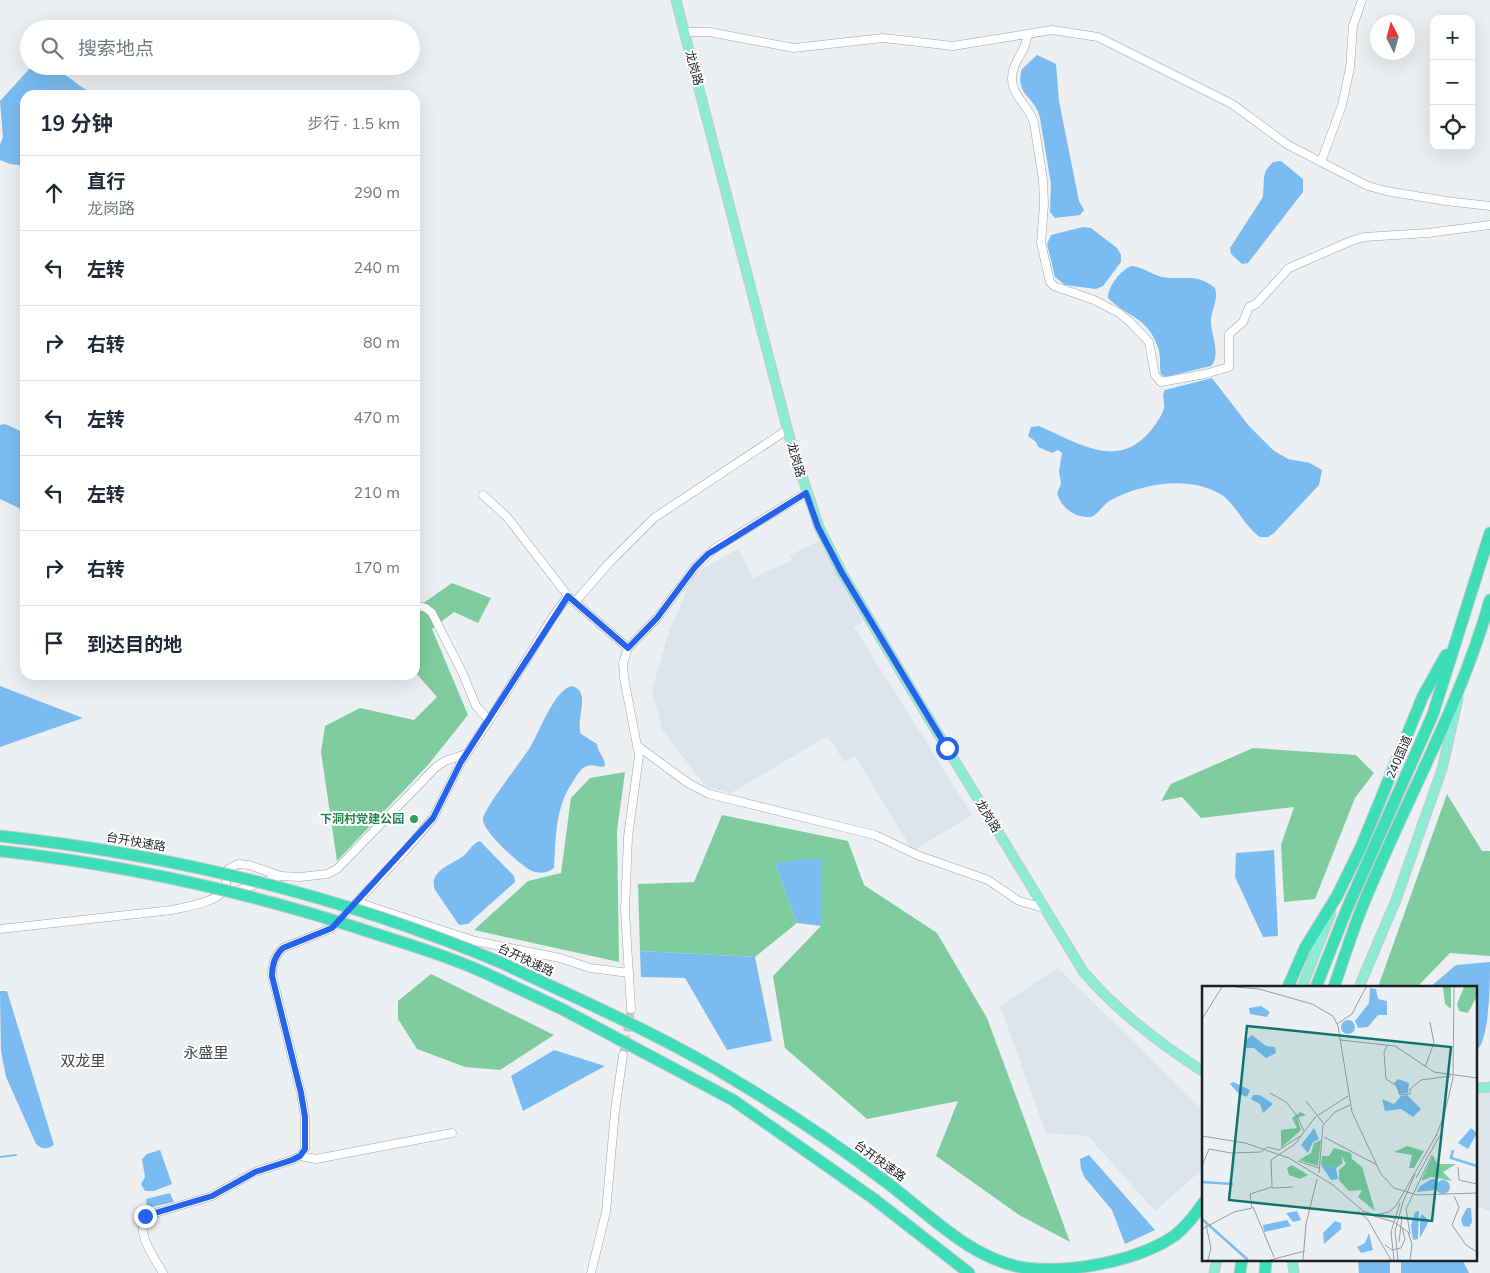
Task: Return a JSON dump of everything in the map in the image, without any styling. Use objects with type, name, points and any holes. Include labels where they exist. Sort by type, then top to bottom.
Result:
[{"type":"highway","name":"240国道","points":[[1316,986],[1433,714],[1490,532]]},
{"type":"highway","points":[[1334,986],[1359,915],[1466,670],[1482,629],[1490,600]]},
{"type":"highway","points":[[1288,986],[1305,948],[1337,896],[1361,847],[1423,696],[1458,635]]},
{"type":"highway","name":"台开快速路","points":[[0,836],[112,851],[223,873],[362,913],[502,963],[670,1044],[740,1083],[865,1166],[980,1254],[1025,1268]]},
{"type":"highway","points":[[0,852],[110,866],[220,888],[358,927],[476,968],[562,1009],[734,1100],[874,1199],[969,1273]]},
{"type":"highway","points":[[1025,1268],[1068,1270],[1110,1263],[1172,1237],[1195,1215],[1202,1205]]},
{"type":"highway","points":[[1240,1273],[1242,1260]]},
{"type":"highway","points":[[1264,1273],[1266,1260]]},
{"type":"highway","points":[[1025,1268],[1043,1273]]},
{"type":"main road","name":"龙岗路","points":[[676,0],[787,430],[818,527],[842,573],[1083,971],[1096,986],[1158,1039],[1202,1071]]},
{"type":"main road","points":[[1358,986],[1396,900],[1438,778],[1466,670]]},
{"type":"main road","points":[[1302,986],[1337,896]]},
{"type":"main road","points":[[1214,1273],[1217,1260]]},
{"type":"main road","points":[[1292,1260],[1294,1273]]},
{"type":"street","points":[[1321,162],[1342,105],[1350,68],[1353,26],[1362,0]]},
{"type":"street","points":[[685,32],[709,32],[794,48],[883,38],[954,46],[1058,30],[1098,37],[1232,104],[1288,145],[1360,182],[1386,191],[1490,206]]},
{"type":"street","points":[[1027,35],[1024,51],[1013,71],[1013,84],[1017,97],[1034,123],[1043,180],[1044,205],[1041,243],[1048,279],[1054,286],[1094,300],[1119,313],[1130,322],[1149,342],[1154,375],[1161,382],[1229,367],[1228,336],[1231,331],[1243,322],[1249,307],[1256,304],[1289,268],[1301,262],[1364,237],[1428,234],[1490,225]]},
{"type":"street","points":[[575,602],[610,562],[654,518],[787,430]]},
{"type":"street","points":[[631,1009],[625,910],[628,837],[639,768],[639,747],[624,678],[623,663],[628,648],[657,618],[695,567],[708,554],[806,493]]},
{"type":"street","points":[[483,495],[506,517],[568,596],[628,648]]},
{"type":"street","points":[[163,1273],[144,1235],[143,1224],[145,1216],[212,1196],[255,1172],[300,1156],[305,1149],[305,1117],[272,976],[273,964],[283,948],[330,930],[433,818],[466,754],[490,720],[552,618],[568,596]]},
{"type":"street","points":[[420,606],[432,613],[463,674],[476,706],[490,720]]},
{"type":"street","points":[[639,747],[688,783],[709,794],[875,835],[917,855],[988,880],[1019,901],[1044,908]]},
{"type":"street","points":[[0,929],[172,910],[281,876],[316,876],[337,869],[436,767],[445,761],[466,754]]},
{"type":"street","points":[[215,898],[225,889],[230,866],[249,865],[281,876]]},
{"type":"street","points":[[357,902],[475,942],[560,958],[590,968],[629,973]]},
{"type":"street","points":[[591,1273],[606,1212],[615,1111],[623,1055]]},
{"type":"street","points":[[300,1156],[316,1159],[452,1133]]},
{"type":"shaded area","points":[[819,541],[863,622],[854,627],[972,815],[913,851],[855,756],[844,762],[828,736],[731,793],[706,787],[662,729],[652,691],[669,631],[694,574],[738,549],[753,578],[792,560],[790,555]]},
{"type":"shaded area","points":[[1058,968],[1202,1109],[1202,1170],[1155,1211],[1088,1136],[1046,1133],[1000,1006]]},
{"type":"shaded area","points":[[1490,1092],[1490,1211],[1478,1207],[1478,1093]]},
{"type":"green space","points":[[452,583],[491,598],[478,623],[454,612],[432,629],[468,715],[428,765],[337,861],[321,752],[325,726],[360,708],[414,720],[437,697],[420,678],[420,605]]},
{"type":"green space","points":[[1253,748],[1356,755],[1374,773],[1355,798],[1315,899],[1284,902],[1281,845],[1294,807],[1201,818],[1182,797],[1161,801],[1171,784]]},
{"type":"green space","points":[[625,772],[617,831],[619,962],[474,930],[528,881],[561,873],[571,798],[590,778]]},
{"type":"green space","points":[[1447,794],[1482,851],[1490,851],[1490,956],[1450,953],[1418,986],[1378,986]]},
{"type":"green space","points":[[722,815],[848,841],[864,885],[937,933],[987,1018],[1070,1242],[1019,1215],[936,1156],[958,1101],[867,1119],[785,1048],[773,976],[821,926],[775,863],[797,923],[755,957],[640,951],[638,884],[694,882]]},
{"type":"green space","points":[[431,974],[554,1035],[500,1070],[465,1067],[417,1049],[398,1019],[398,1001]]},
{"type":"water","points":[[1037,55],[1056,64],[1059,101],[1079,201],[1084,210],[1080,215],[1055,218],[1050,212],[1051,184],[1040,118],[1034,105],[1023,90],[1020,78],[1022,69]]},
{"type":"water","points":[[24,75],[64,75],[87,90],[20,90],[20,165],[0,160],[0,145],[3,137],[0,101]]},
{"type":"water","points":[[1281,161],[1303,179],[1303,192],[1248,263],[1242,264],[1231,254],[1230,248],[1263,197],[1266,170],[1273,162]]},
{"type":"water","points":[[1083,227],[1091,228],[1117,248],[1121,255],[1121,262],[1103,286],[1096,289],[1065,285],[1055,277],[1047,244],[1051,235]]},
{"type":"water","points":[[1132,266],[1162,277],[1202,280],[1215,288],[1216,297],[1211,324],[1216,351],[1214,362],[1211,366],[1165,377],[1161,374],[1159,351],[1150,331],[1138,319],[1108,298],[1110,289],[1116,279],[1124,270]]},
{"type":"water","points":[[1212,378],[1249,426],[1273,450],[1288,459],[1310,463],[1322,470],[1319,485],[1274,533],[1268,537],[1260,537],[1222,495],[1196,485],[1181,483],[1137,489],[1111,500],[1091,517],[1074,514],[1065,507],[1057,493],[1061,484],[1059,471],[1062,453],[1058,450],[1052,453],[1038,447],[1036,442],[1028,436],[1031,427],[1039,426],[1085,446],[1100,450],[1114,451],[1128,448],[1142,440],[1162,415],[1164,408],[1163,394],[1165,390]]},
{"type":"water","points":[[5,424],[20,431],[20,509],[0,499],[0,425]]},
{"type":"water","points":[[0,686],[83,718],[0,747]]},
{"type":"water","points":[[572,686],[578,689],[582,699],[581,734],[597,744],[605,766],[587,766],[576,776],[563,800],[560,811],[556,833],[554,868],[543,873],[532,871],[503,848],[484,824],[483,819],[496,796],[529,749],[553,703],[565,689]]},
{"type":"water","points":[[480,841],[514,876],[515,882],[468,924],[459,925],[435,890],[435,878],[442,869],[462,857]]},
{"type":"water","points":[[1274,850],[1278,936],[1263,937],[1235,877],[1236,853]]},
{"type":"water","points":[[821,858],[821,926],[797,923],[775,863]]},
{"type":"water","points":[[640,951],[755,957],[772,1041],[727,1050],[685,978],[641,977]]},
{"type":"water","points":[[1490,962],[1487,1023],[1481,1045],[1478,1049],[1478,986],[1431,986],[1456,965]]},
{"type":"water","points":[[0,991],[7,991],[54,1145],[50,1147],[43,1148],[36,1144],[6,1077],[1,1051]]},
{"type":"water","points":[[554,1050],[605,1066],[523,1111],[511,1076]]},
{"type":"water","points":[[160,1150],[172,1184],[154,1191],[145,1191],[141,1184],[145,1177],[142,1159],[147,1154]]},
{"type":"water","points":[[1089,1155],[1155,1230],[1125,1244],[1112,1210],[1085,1178],[1081,1169],[1080,1159]]},
{"type":"water","points":[[170,1193],[174,1202],[147,1208],[146,1199]]},
{"type":"water","points":[[1358,1260],[1390,1260],[1390,1273],[1359,1273]]},
{"type":"water","points":[[1401,1260],[1462,1260],[1469,1273],[1401,1273]]},
{"type":"waterway","points":[[0,1157],[16,1155]]},
{"type":"tunnel","points":[[623,1055],[631,1009]]},
{"type":"place","name":"下洞村党建公园","points":[[414,819]]},
{"type":"district","name":"永盛里","points":[[206,1053]]},
{"type":"district","name":"双龙里","points":[[83,1061]]},
{"type":"route","points":[[145,1216],[191,1204],[212,1196],[255,1172],[300,1156],[305,1149],[305,1117],[301,1093],[272,976],[273,964],[283,948],[322,934],[332,928],[406,850],[433,818],[461,762],[490,720],[552,618],[568,596],[628,648],[676,595],[702,558],[806,493],[818,527],[842,573],[947,748]]}]
